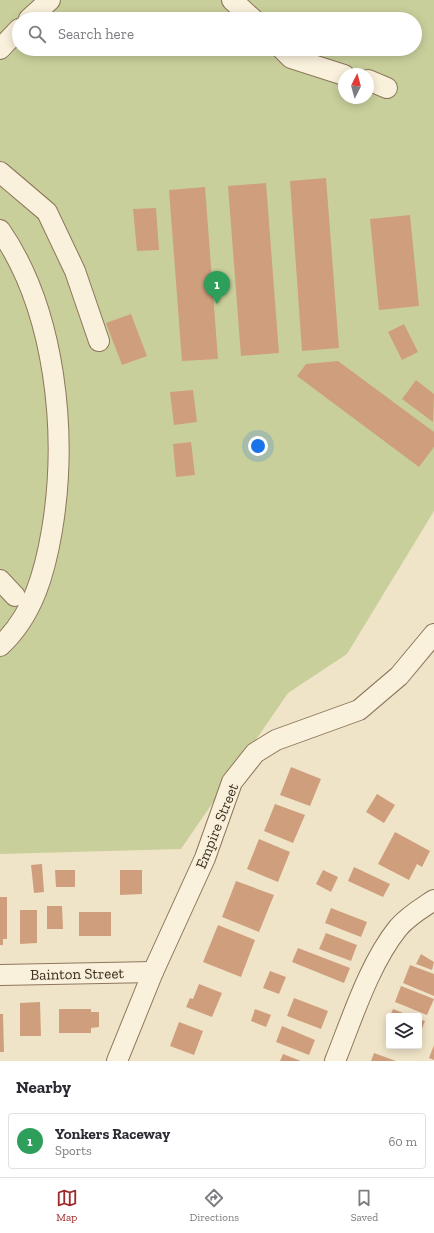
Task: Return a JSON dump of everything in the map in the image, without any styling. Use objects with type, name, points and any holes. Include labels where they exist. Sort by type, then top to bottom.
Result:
[{"type":"street","points":[[37,12],[50,0]]},
{"type":"street","points":[[232,0],[245,12]]},
{"type":"street","points":[[0,49],[12,36]]},
{"type":"street","points":[[289,56],[291,58],[338,73]]},
{"type":"street","points":[[374,83],[387,88]]},
{"type":"street","points":[[0,172],[47,212],[75,271],[99,341]]},
{"type":"street","points":[[0,230],[27,279],[41,321],[52,376],[60,459],[49,550],[40,585],[27,612],[0,646]]},
{"type":"street","points":[[0,580],[15,596]]},
{"type":"street","name":"Empire Street","points":[[116,1061],[153,972],[205,858],[232,782],[255,752],[276,740],[359,710],[399,676],[434,634]]},
{"type":"street","points":[[335,1061],[372,970],[398,928],[412,915],[434,900]]},
{"type":"street","name":"Bainton Street","points":[[0,975],[153,972]]},
{"type":"green space","points":[[0,0],[434,0],[434,511],[347,654],[288,693],[181,849],[0,854]]},
{"type":"building","points":[[326,178],[339,348],[302,351],[290,181]]},
{"type":"building","points":[[266,183],[279,353],[241,356],[228,186]]},
{"type":"building","points":[[205,187],[218,359],[182,361],[169,190]]},
{"type":"building","points":[[156,208],[159,250],[137,251],[133,209]]},
{"type":"building","points":[[410,215],[419,306],[379,310],[370,219]]},
{"type":"building","points":[[131,314],[147,356],[122,365],[106,323]]},
{"type":"building","points":[[404,324],[418,352],[402,360],[388,332]]},
{"type":"building","points":[[338,361],[434,432],[434,447],[419,467],[297,376],[306,364]]},
{"type":"building","points":[[416,380],[434,394],[433,422],[402,399]]},
{"type":"building","points":[[193,390],[197,422],[174,425],[170,392]]},
{"type":"building","points":[[191,442],[195,475],[176,477],[173,444]]},
{"type":"building","points":[[291,767],[321,779],[310,806],[280,795]]},
{"type":"building","points":[[377,794],[395,805],[384,823],[366,812]]},
{"type":"building","points":[[275,804],[305,815],[293,843],[264,831]]},
{"type":"building","points":[[395,832],[430,851],[422,867],[417,864],[409,880],[378,864]]},
{"type":"building","points":[[259,839],[290,852],[278,882],[247,869]]},
{"type":"building","points":[[42,864],[44,892],[34,893],[31,865]]},
{"type":"building","points":[[354,867],[390,884],[383,897],[348,881]]},
{"type":"building","points":[[55,870],[75,870],[75,887],[56,887]]},
{"type":"building","points":[[120,870],[142,870],[142,894],[120,895]]},
{"type":"building","points":[[323,870],[338,877],[331,892],[316,884]]},
{"type":"building","points":[[236,881],[274,895],[259,932],[222,917]]},
{"type":"building","points":[[0,897],[7,897],[7,939],[3,939],[3,945],[0,945]]},
{"type":"building","points":[[47,906],[62,906],[63,929],[47,929]]},
{"type":"building","points":[[331,908],[367,922],[361,937],[325,923]]},
{"type":"building","points":[[20,910],[37,910],[37,943],[20,944]]},
{"type":"building","points":[[79,912],[111,912],[111,936],[79,936]]},
{"type":"building","points":[[218,925],[255,940],[241,977],[203,962]]},
{"type":"building","points":[[326,933],[357,945],[351,961],[319,949]]},
{"type":"building","points":[[298,948],[350,968],[344,983],[292,962]]},
{"type":"building","points":[[421,954],[434,962],[432,970],[416,964]]},
{"type":"building","points":[[410,965],[434,974],[434,996],[403,983]]},
{"type":"building","points":[[270,971],[286,977],[279,994],[263,988]]},
{"type":"building","points":[[199,984],[222,993],[212,1017],[186,1007],[190,998],[193,999]]},
{"type":"building","points":[[401,986],[434,999],[427,1015],[395,1002]]},
{"type":"building","points":[[294,998],[328,1011],[321,1029],[287,1016]]},
{"type":"building","points":[[40,1002],[41,1036],[20,1036],[20,1003]]},
{"type":"building","points":[[59,1009],[91,1009],[91,1012],[99,1012],[99,1027],[91,1028],[91,1033],[59,1033]]},
{"type":"building","points":[[255,1009],[271,1015],[266,1027],[251,1021]]},
{"type":"building","points":[[393,1009],[403,1013],[391,1013]]},
{"type":"building","points":[[0,1014],[3,1014],[4,1052],[0,1052]]},
{"type":"building","points":[[422,1020],[425,1021],[422,1029]]},
{"type":"building","points":[[179,1022],[203,1031],[194,1055],[170,1046]]},
{"type":"building","points":[[282,1026],[315,1040],[309,1055],[276,1042]]},
{"type":"building","points":[[434,1045],[434,1060],[429,1058]]},
{"type":"building","points":[[374,1053],[396,1061],[371,1061]]},
{"type":"building","points":[[283,1054],[301,1061],[280,1061]]},
{"type":"place","name":"Yonkers Raceway","points":[[217,304]]}]
